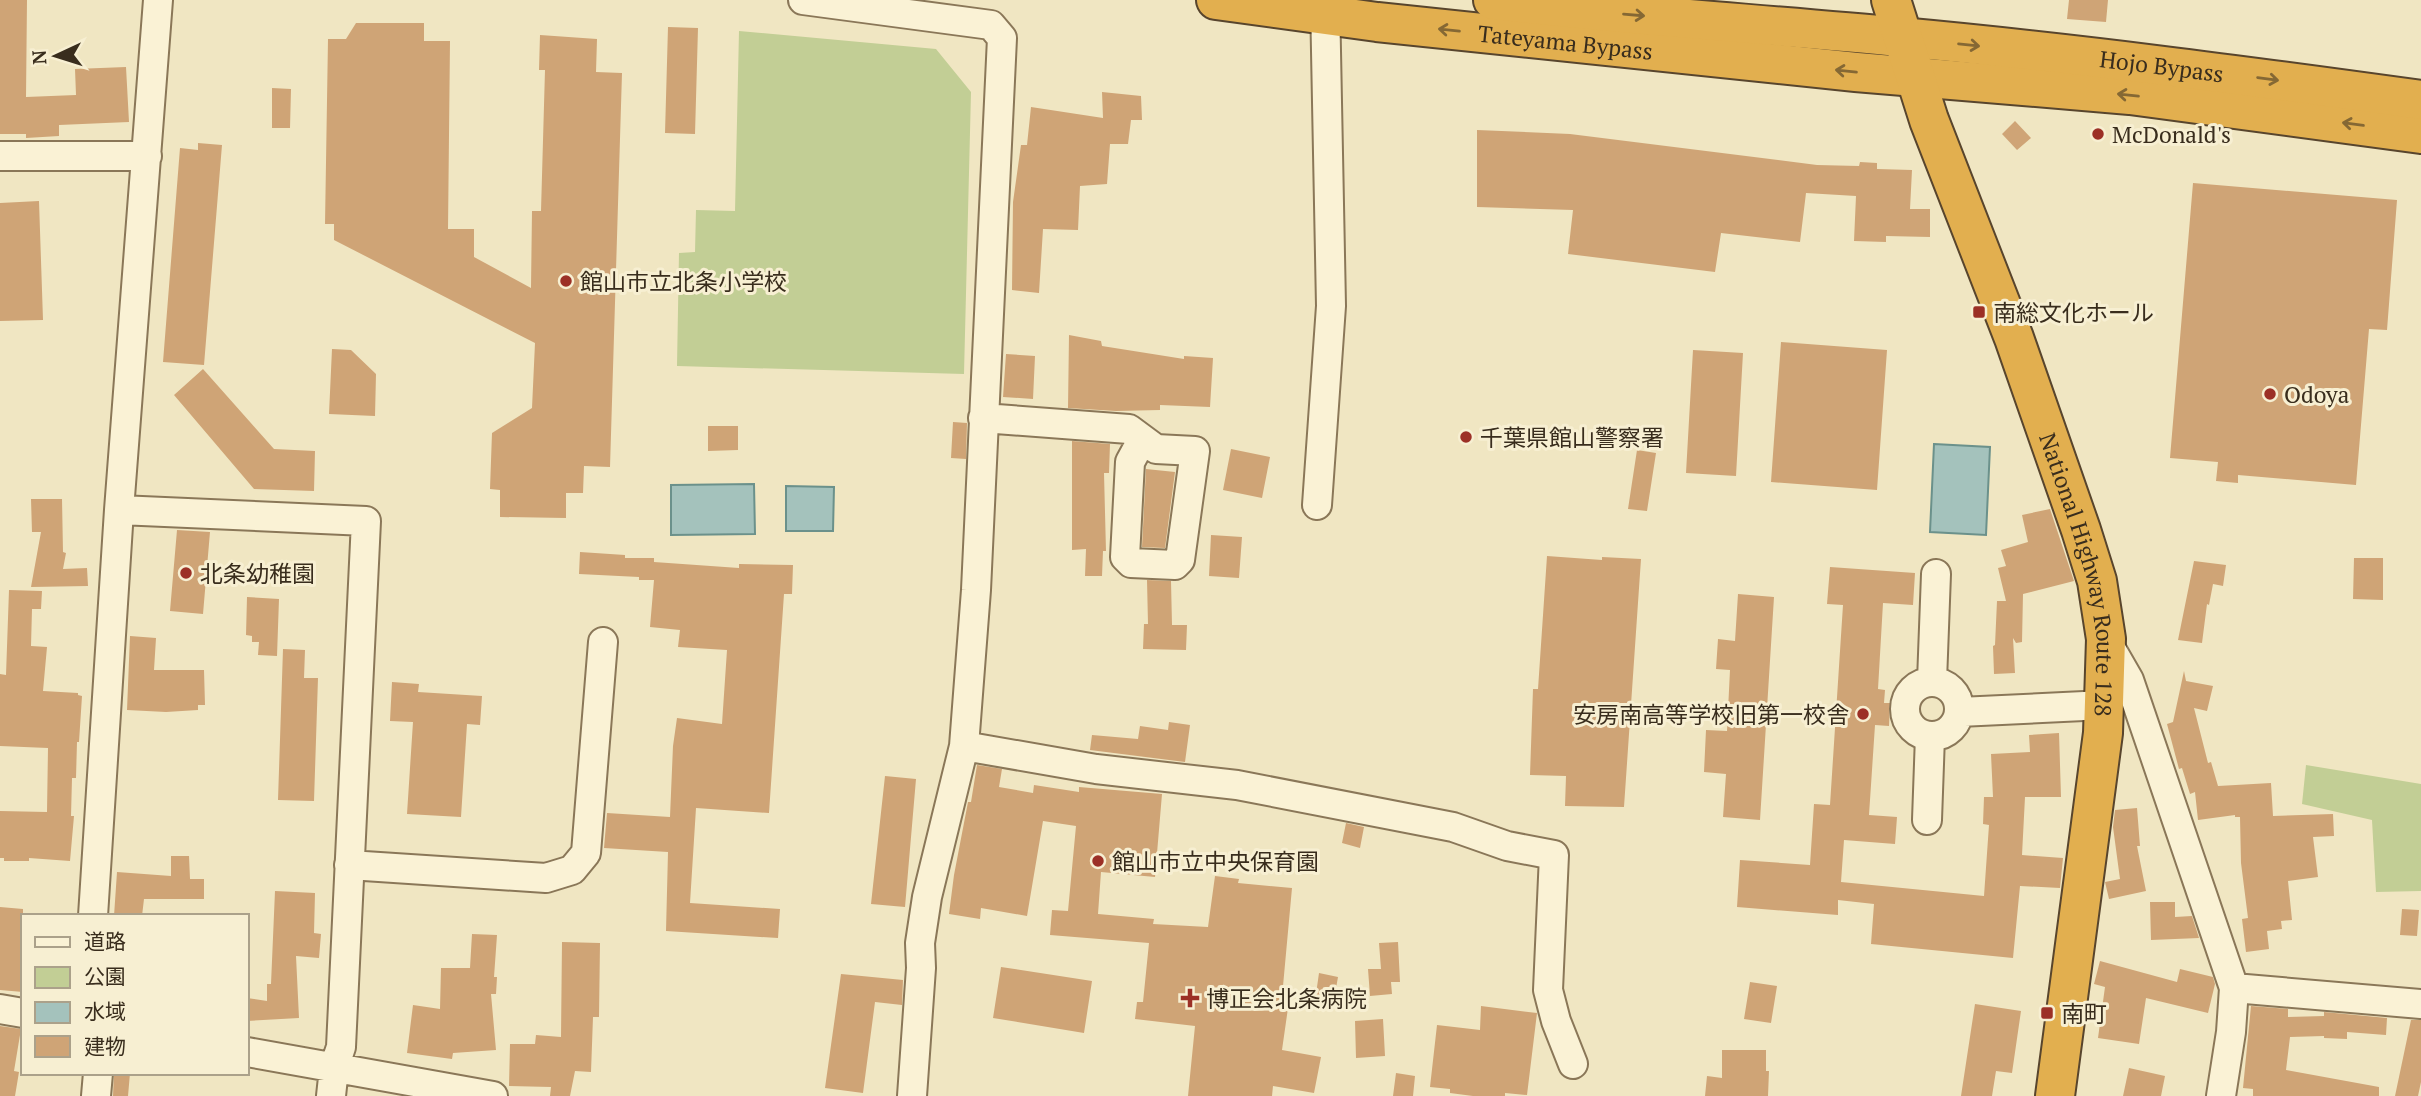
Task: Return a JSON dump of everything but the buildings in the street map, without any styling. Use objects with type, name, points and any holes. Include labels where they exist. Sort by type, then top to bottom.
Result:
[{"type":"highway","name":"Tateyama Bypass","points":[[1216,0],[1325,8],[1914,77]]},
{"type":"highway","name":"Tateyama Bypass","points":[[1493,0],[1590,11],[1901,37]]},
{"type":"highway","points":[[1891,0],[1901,37]]},
{"type":"highway","name":"National Highway Route 128","points":[[1901,37],[1947,170],[2014,338],[2081,530],[2097,581],[2106,639],[2103,733],[2055,1096]]},
{"type":"highway","name":"Hojo Bypass","points":[[1901,37],[2136,61],[2421,100]]},
{"type":"highway","name":"Hojo Bypass","points":[[1914,77],[2130,94],[2421,134]]},
{"type":"street","points":[[93,914],[119,510],[158,0]]},
{"type":"street","points":[[803,0],[991,25],[1002,38],[976,590],[964,746],[927,897],[920,943],[921,968],[912,1096]]},
{"type":"street","points":[[1317,505],[1331,306],[1325,8]]},
{"type":"street","points":[[0,156],[147,156]]},
{"type":"street","points":[[983,418],[1129,429],[1142,440]]},
{"type":"street","points":[[119,510],[366,521],[341,1047],[334,1068],[331,1096]]},
{"type":"street","points":[[1932,681],[1936,575]]},
{"type":"street","points":[[2106,639],[2129,680],[2234,988],[2231,1032],[2221,1096]]},
{"type":"street","points":[[349,865],[546,878],[572,870],[586,853],[603,642]]},
{"type":"street","points":[[1932,681],[1941,683],[1955,694],[1959,712],[1957,720],[1946,732],[1930,736],[1921,734],[1908,721],[1905,703],[1915,687],[1932,681]]},
{"type":"street","points":[[1959,712],[2105,705]]},
{"type":"street","points":[[1927,820],[1930,736]]},
{"type":"street","points":[[964,746],[1096,769],[1237,785],[1453,827],[1507,846],[1554,855],[1548,990],[1556,1021],[1573,1064]]},
{"type":"street","points":[[2234,988],[2421,1004]]},
{"type":"street","points":[[0,1009],[21,1013]]},
{"type":"street","points":[[248,1052],[493,1096]]},
{"type":"street","points":[[96,1096],[98,1075]]},
{"type":"green space","points":[[739,31],[936,49],[971,92],[964,374],[677,366],[679,253],[695,252],[696,210],[735,211]]},
{"type":"green space","points":[[2306,765],[2421,784],[2421,891],[2376,892],[2372,820],[2302,804]]},
{"type":"water","points":[[1934,444],[1990,447],[1986,535],[1930,532]]},
{"type":"water","points":[[754,484],[755,534],[671,535],[671,485]]},
{"type":"water","points":[[786,486],[834,487],[833,531],[786,531]]},
{"type":"place","name":"McDonald's","points":[[2098,134]]},
{"type":"place","name":"館山市立北条小学校","points":[[566,281]]},
{"type":"place","name":"南総文化ホール","points":[[1979,312]]},
{"type":"place","name":"Odoya","points":[[2270,394]]},
{"type":"place","name":"千葉県館山警察署","points":[[1466,437]]},
{"type":"place","name":"北条幼稚園","points":[[186,573]]},
{"type":"place","name":"安房南高等学校旧第一校舎","points":[[1863,714]]},
{"type":"place","name":"館山市立中央保育園","points":[[1098,861]]},
{"type":"place","name":"博正会北条病院","points":[[1190,998]]},
{"type":"place","name":"南町","points":[[2047,1013]]}]
